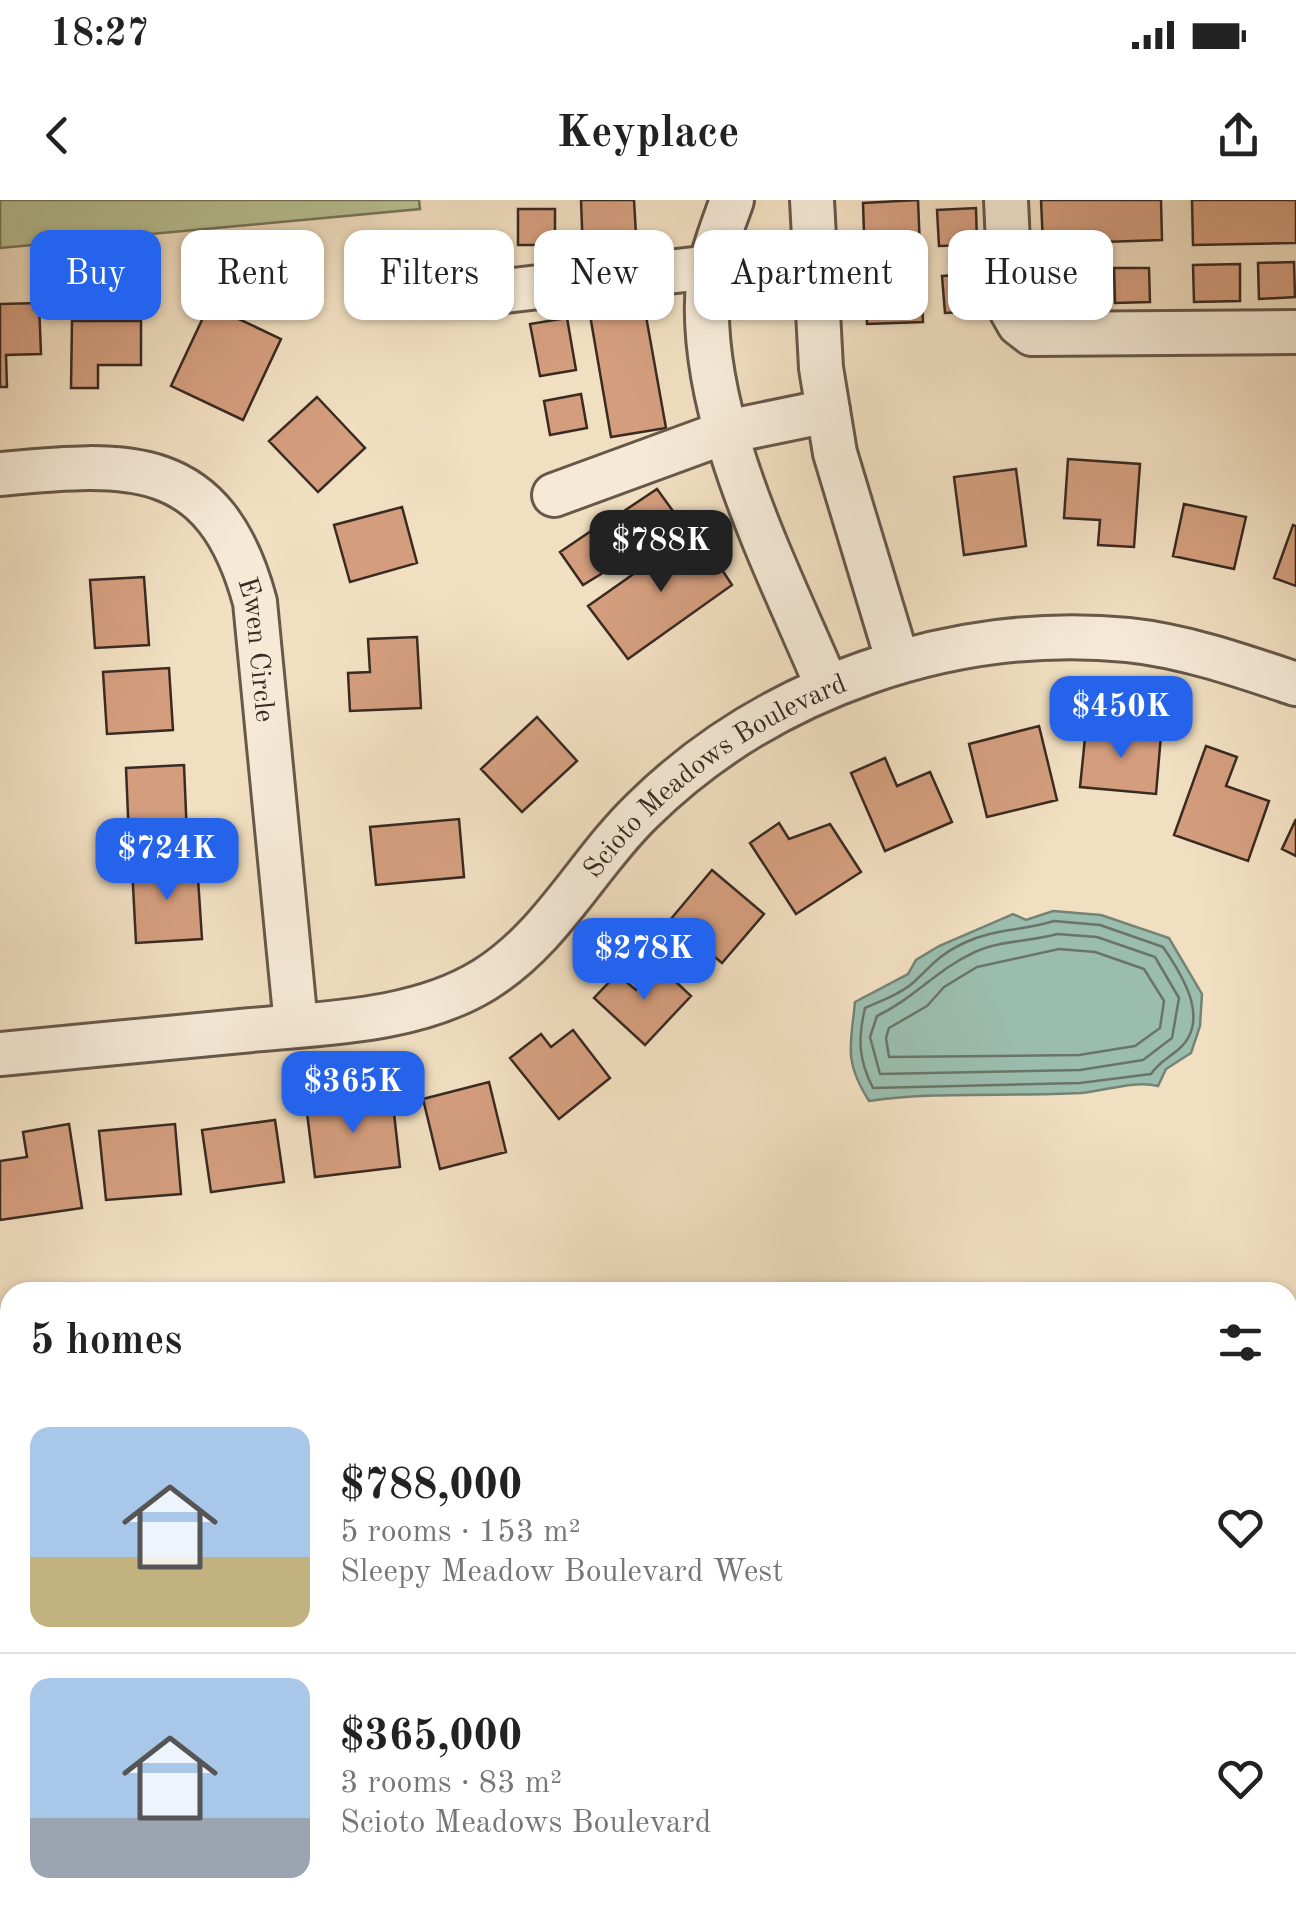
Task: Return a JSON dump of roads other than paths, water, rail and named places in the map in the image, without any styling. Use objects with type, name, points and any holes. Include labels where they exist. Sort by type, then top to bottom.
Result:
[{"type":"street","points":[[723,230],[732,200]]},
{"type":"street","points":[[812,200],[828,411],[835,453],[898,662]]},
{"type":"street","points":[[1006,200],[1011,310],[1019,324],[1032,334],[1296,332]]},
{"type":"street","points":[[514,290],[694,269]]},
{"type":"street","points":[[711,320],[712,377],[734,464],[826,686]]},
{"type":"street","points":[[554,495],[726,432],[828,411]]},
{"type":"street","name":"Ewen Circle","points":[[0,474],[90,466],[130,468],[167,479],[201,501],[228,529],[244,563],[255,602],[296,1025]]},
{"type":"street","name":"Scioto Meadows Boulevard","points":[[0,1054],[372,1018],[483,981],[569,902],[604,850],[646,807],[732,735],[826,686],[898,662],[1045,640],[1130,640],[1195,653],[1296,684]]},
{"type":"water","points":[[1053,911],[1101,915],[1169,938],[1202,994],[1200,1026],[1191,1053],[1166,1069],[1158,1086],[869,1101],[852,1063],[855,1002],[908,974],[916,960],[939,946],[1013,914],[1026,920]]}]
